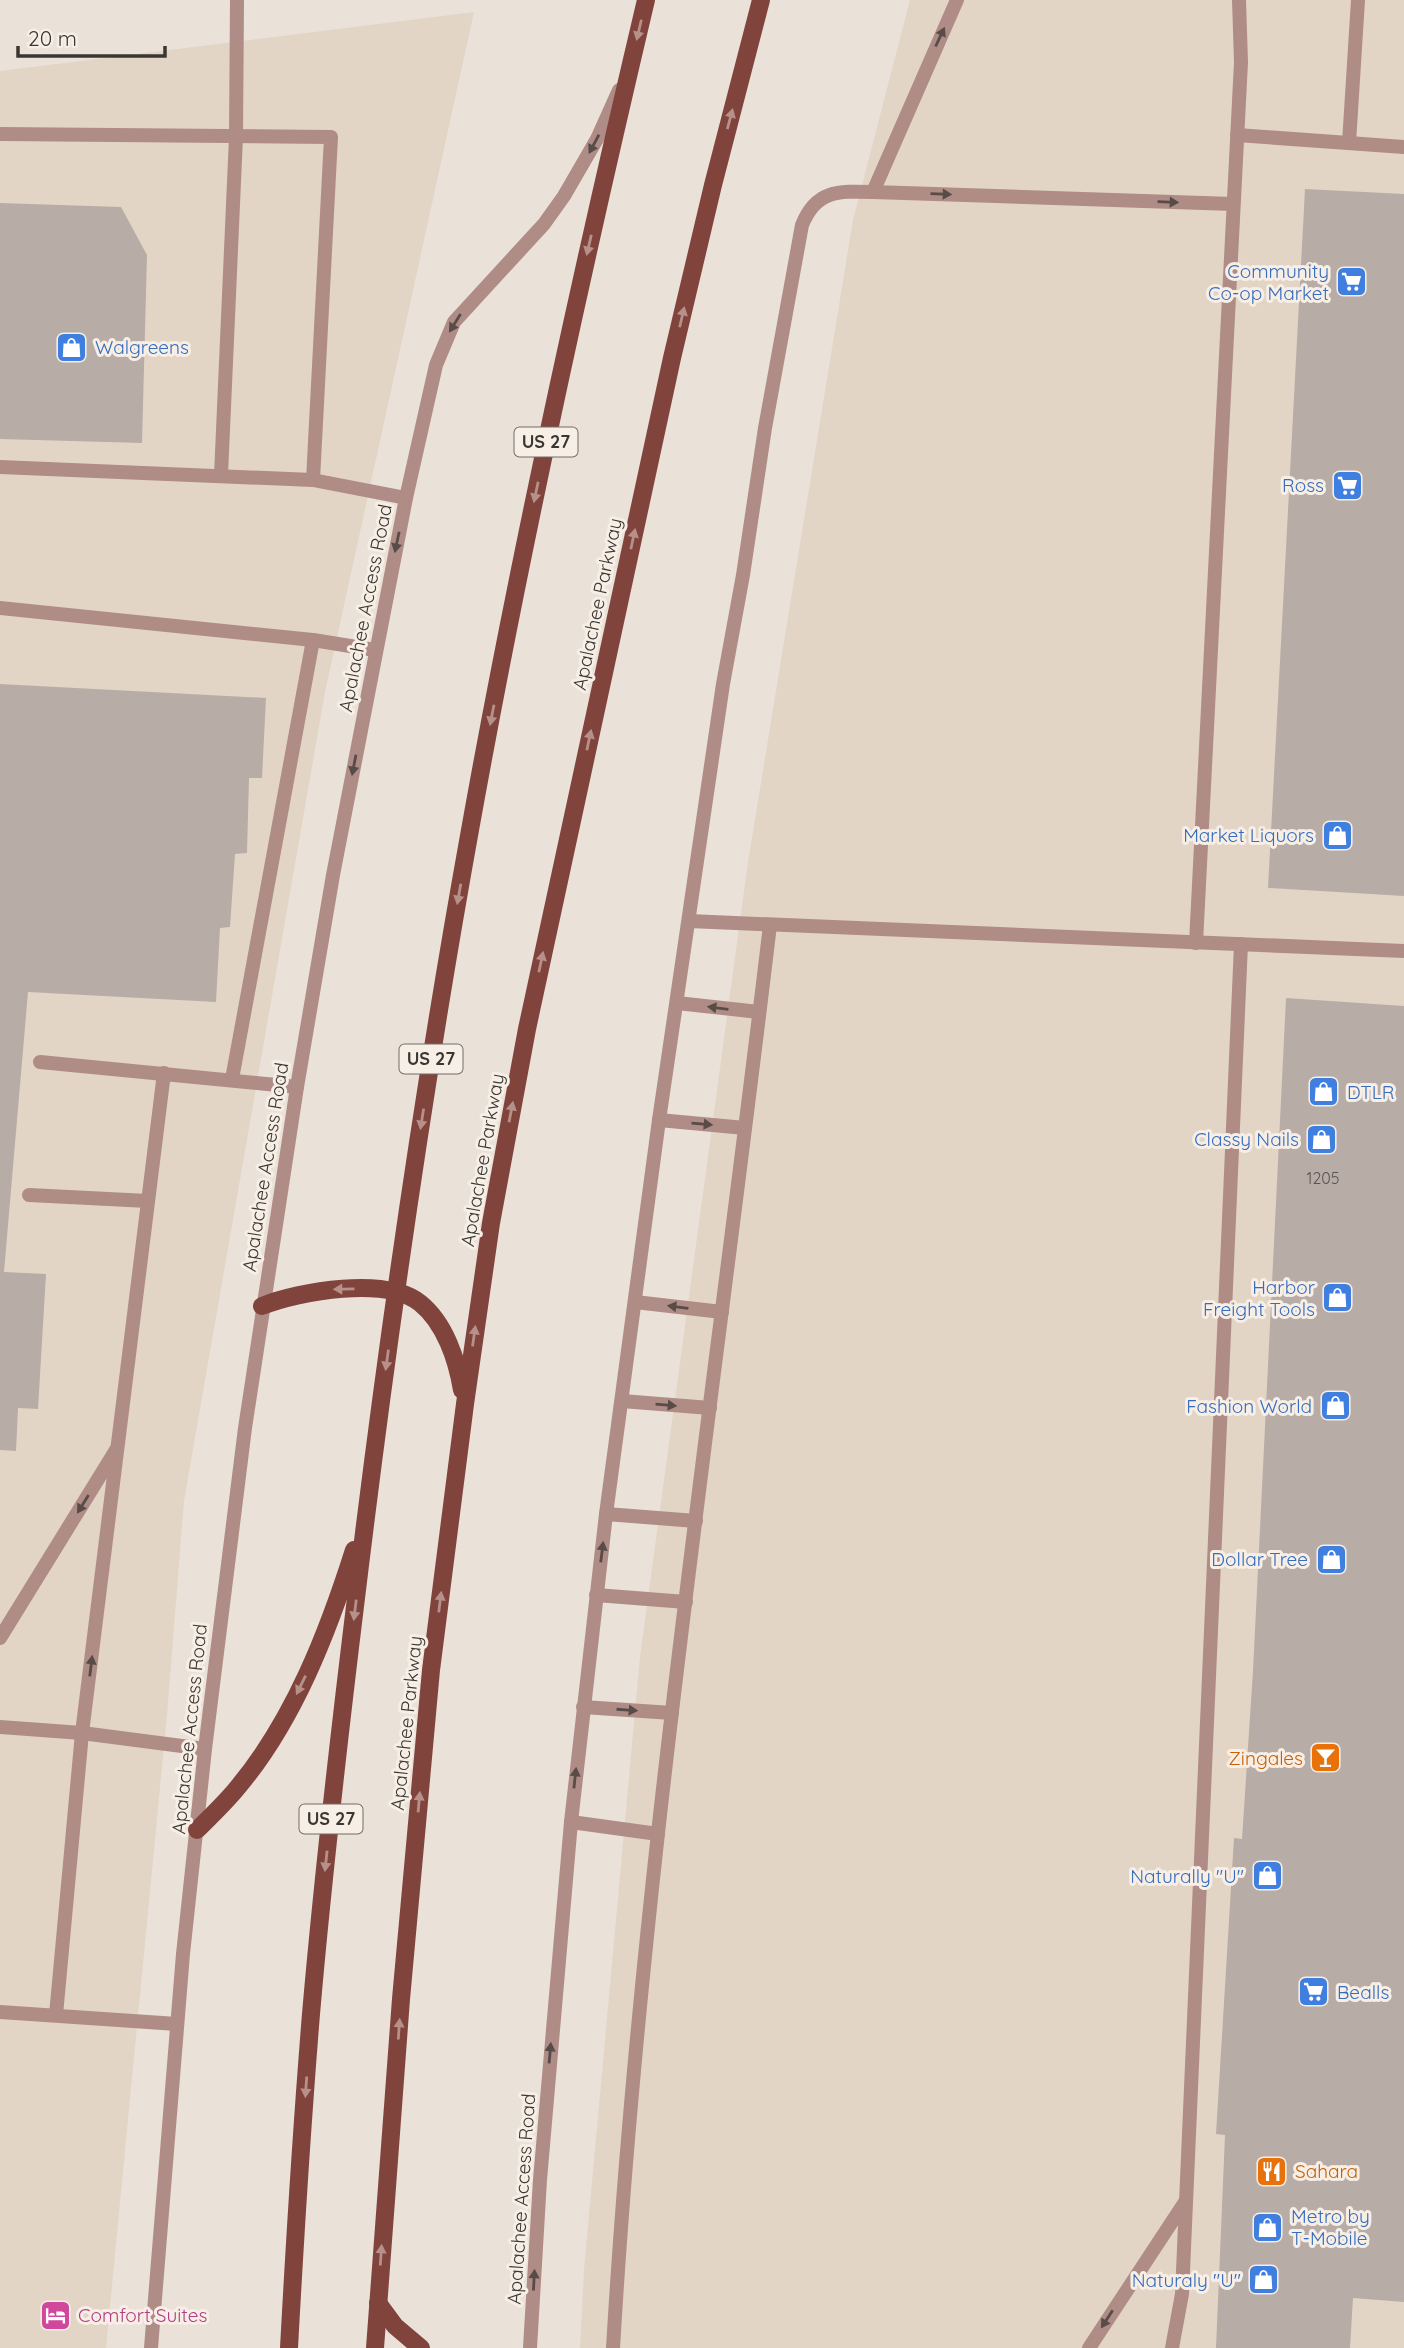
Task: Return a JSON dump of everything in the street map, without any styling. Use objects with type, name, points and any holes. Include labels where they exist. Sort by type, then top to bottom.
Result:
[{"type":"main road","name":"US 27","points":[[289,2348],[319,1929],[337,1754],[367,1506],[432,1051],[470,827],[565,350],[646,0]]},
{"type":"main road","name":"Apalachee Parkway","points":[[375,2348],[401,1999],[431,1670],[491,1223],[537,979],[672,358],[761,0]]},
{"type":"main road","points":[[262,1306],[293,1296],[334,1289],[408,1296],[420,1303],[441,1328],[456,1362],[465,1404]]},
{"type":"main road","points":[[197,1830],[239,1786],[270,1742],[289,1707],[327,1627],[367,1506]]},
{"type":"main road","points":[[377,2303],[395,2326],[421,2348]]},
{"type":"street","points":[[221,475],[236,136],[237,0]]},
{"type":"street","points":[[873,192],[957,0]]},
{"type":"street","points":[[1196,943],[1241,62],[1239,0]]},
{"type":"street","points":[[1349,143],[1359,0]]},
{"type":"street","name":"Apalachee Access Road","points":[[151,2348],[177,2024],[205,1749],[262,1306],[333,875],[406,498],[436,365],[449,332],[466,307],[522,250],[564,196],[597,139],[632,60]]},
{"type":"street","points":[[0,134],[331,137],[313,480]]},
{"type":"street","points":[[1237,135],[1404,147]]},
{"type":"street","name":"Apalachee Access Road","points":[[530,2348],[540,2180],[571,1822],[606,1514],[659,1120],[723,684],[802,225],[813,204],[821,198],[841,192],[1233,204]]},
{"type":"street","points":[[0,467],[313,480],[406,498]]},
{"type":"street","points":[[0,608],[313,640],[375,650]]},
{"type":"street","points":[[232,1079],[313,640]]},
{"type":"street","points":[[689,921],[1404,950]]},
{"type":"street","points":[[613,2348],[620,2223],[658,1834],[770,925]]},
{"type":"street","points":[[1172,2348],[1181,2294],[1186,2201],[1241,944]]},
{"type":"street","points":[[677,1003],[759,1012]]},
{"type":"street","points":[[40,1062],[297,1087]]},
{"type":"street","points":[[56,2015],[82,1733],[164,1073]]},
{"type":"street","points":[[659,1120],[745,1128]]},
{"type":"street","points":[[29,1195],[148,1201]]},
{"type":"street","points":[[635,1302],[722,1312]]},
{"type":"street","points":[[622,1401],[710,1408]]},
{"type":"street","points":[[0,1638],[118,1446]]},
{"type":"street","points":[[606,1514],[696,1521]]},
{"type":"street","points":[[596,1595],[686,1602]]},
{"type":"street","points":[[583,1707],[672,1713]]},
{"type":"street","points":[[0,1727],[82,1733],[205,1749]]},
{"type":"street","points":[[571,1822],[658,1834]]},
{"type":"street","points":[[0,2012],[177,2024]]},
{"type":"street","points":[[1088,2348],[1186,2201]]},
{"type":"shaded area","points":[[910,0],[1404,0],[1404,2348],[580,2348],[584,2270],[640,1657],[748,862],[853,220]]},
{"type":"shaded area","points":[[474,12],[325,692],[184,1501],[167,1715],[106,2348],[0,2348],[0,71]]},
{"type":"building","points":[[1305,189],[1404,194],[1404,896],[1268,888]]},
{"type":"building","name":"Walgreens","points":[[0,203],[121,207],[147,255],[142,443],[0,439]]},
{"type":"building","points":[[0,684],[266,698],[262,778],[249,778],[247,853],[235,854],[230,927],[220,928],[216,1002],[28,992],[4,1272],[46,1274],[38,1409],[18,1408],[16,1451],[0,1450]]},
{"type":"building","points":[[1286,998],[1404,1006],[1404,2302],[1353,2298],[1350,2348],[1216,2348],[1225,2135],[1216,2134],[1234,1838],[1242,1839],[1253,1671]]},
{"type":"place","name":"Community Co-op Market","points":[[1352,282]]},
{"type":"place","name":"Walgreens","points":[[72,347]]},
{"type":"place","name":"Ross","points":[[1347,485]]},
{"type":"place","name":"Market Liquors","points":[[1337,835]]},
{"type":"place","name":"DTLR","points":[[1324,1092]]},
{"type":"place","name":"Classy Nails","points":[[1322,1139]]},
{"type":"place","name":"Harbor Freight Tools","points":[[1338,1298]]},
{"type":"place","name":"Fashion World","points":[[1335,1406]]},
{"type":"place","name":"Dollar Tree","points":[[1331,1559]]},
{"type":"place","name":"Zingales","points":[[1326,1758]]},
{"type":"place","name":"Naturally \"U\"","points":[[1267,1876]]},
{"type":"place","name":"Bealls","points":[[1314,1992]]},
{"type":"place","name":"Sahara","points":[[1272,2171]]},
{"type":"place","name":"Metro by T-Mobile","points":[[1268,2227]]},
{"type":"place","name":"Naturaly \"U\"","points":[[1264,2280]]},
{"type":"place","name":"Comfort Suites","points":[[55,2315]]}]
